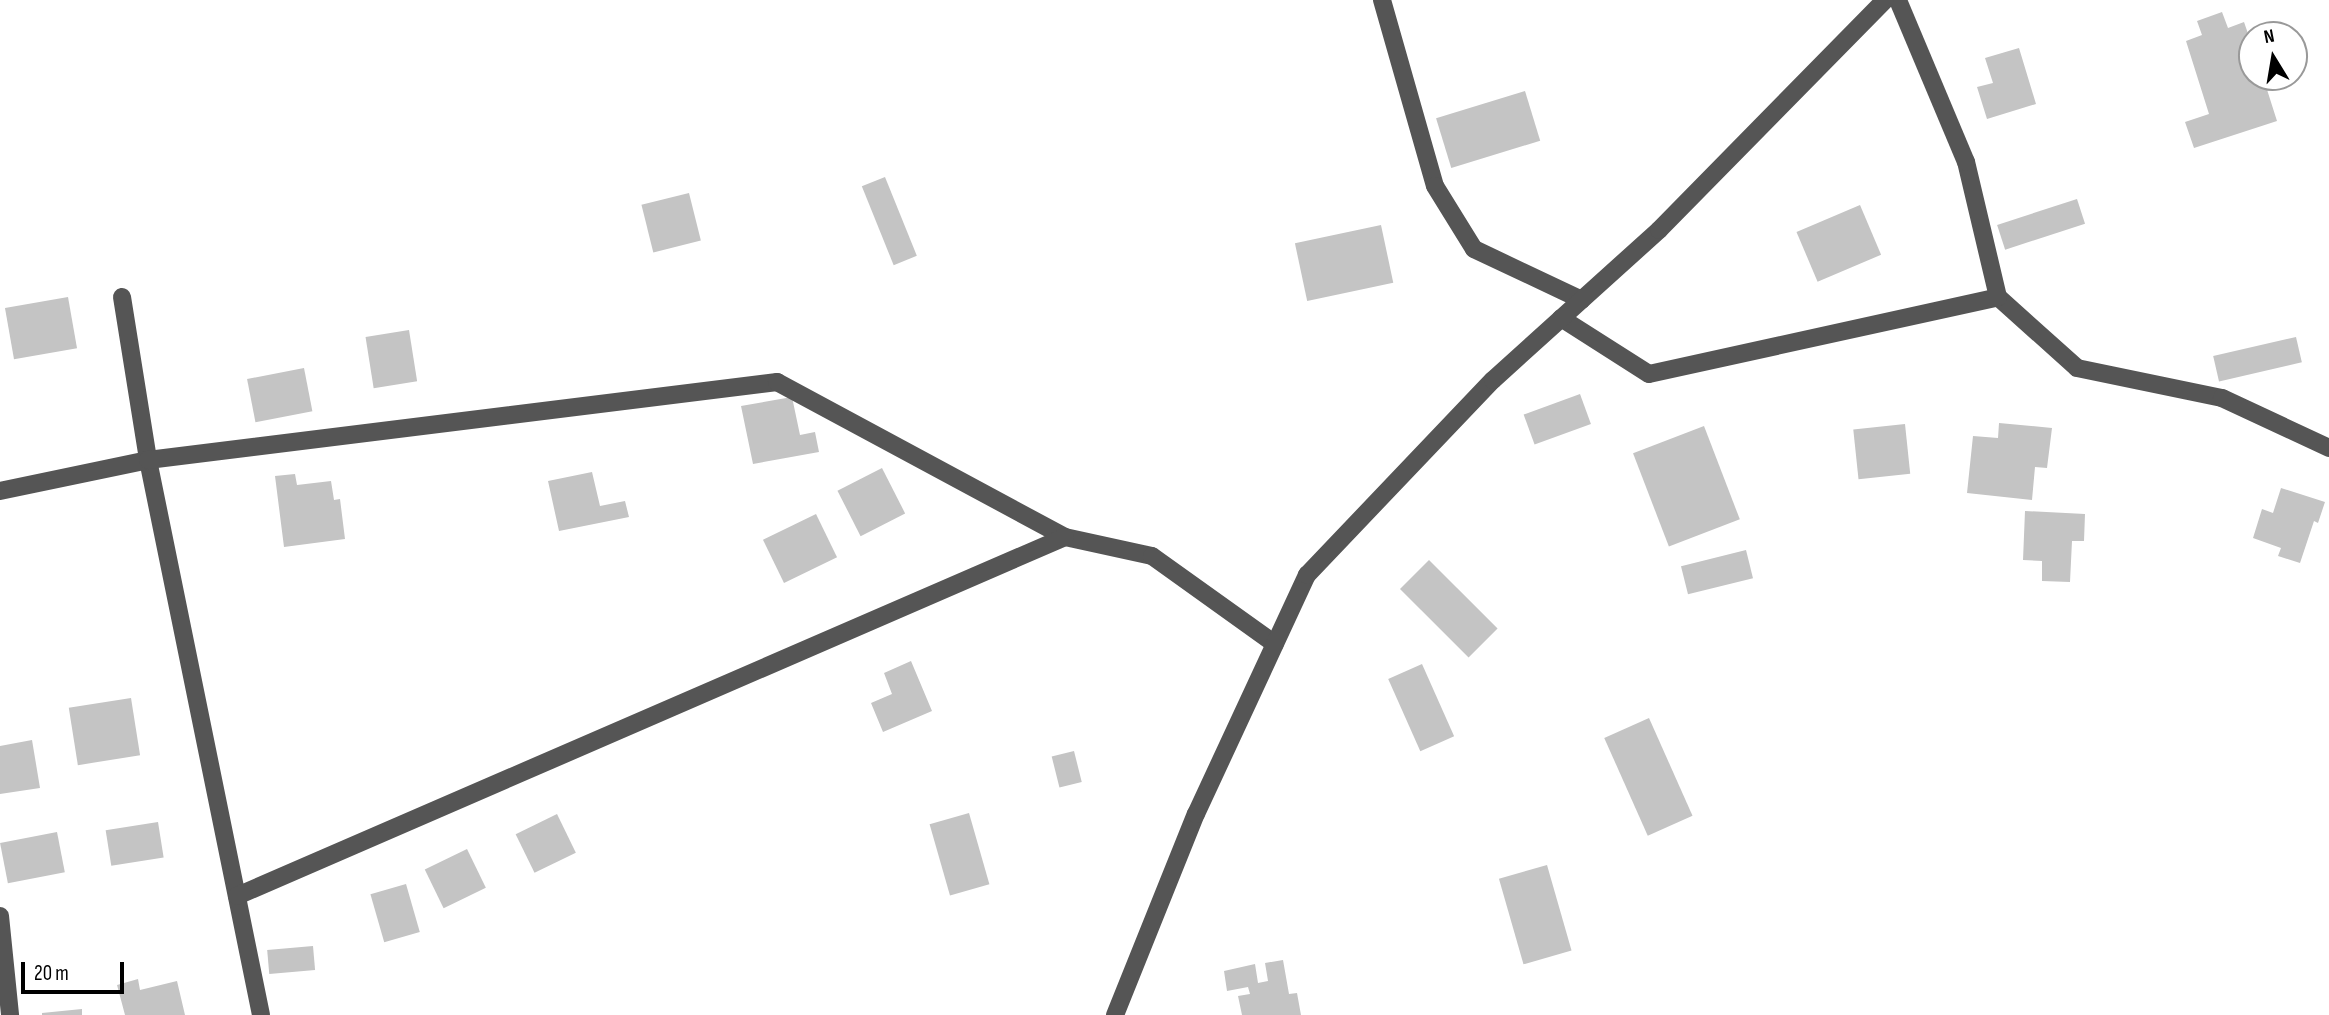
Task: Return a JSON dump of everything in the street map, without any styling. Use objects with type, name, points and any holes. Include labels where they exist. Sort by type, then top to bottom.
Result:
[{"type":"street","points":[[1382,0],[1435,186],[1474,249],[1581,300]]},
{"type":"street","points":[[1115,1015],[1196,814],[1307,575],[1493,380],[1660,230],[1885,0]]},
{"type":"street","points":[[1898,0],[1966,162],[1998,297],[2077,368],[2222,398],[2329,448]]},
{"type":"street","points":[[122,297],[148,460],[261,1015]]},
{"type":"street","points":[[1561,318],[1649,374],[1998,297]]},
{"type":"street","points":[[0,491],[148,460],[777,382],[1065,537],[1152,556],[1275,644]]},
{"type":"street","points":[[237,896],[1065,537]]},
{"type":"street","points":[[0,916],[10,1015]]},
{"type":"building","points":[[2222,12],[2228,28],[2238,24],[2238,91],[2267,91],[2277,121],[2194,148],[2185,122],[2209,114],[2186,41],[2202,35],[2197,21]]},
{"type":"building","points":[[2019,48],[2036,104],[1987,119],[1977,87],[1993,83],[1985,58]]},
{"type":"building","points":[[1525,91],[1540,141],[1451,168],[1436,118]]},
{"type":"building","points":[[885,177],[917,256],[894,265],[862,186]]},
{"type":"building","points":[[689,193],[701,241],[653,252],[641,205]]},
{"type":"building","points":[[2077,199],[2085,224],[2005,250],[1997,225]]},
{"type":"building","points":[[1860,205],[1881,255],[1818,282],[1796,232]]},
{"type":"building","points":[[1381,225],[1393,283],[1307,301],[1295,243]]},
{"type":"building","points":[[68,297],[77,348],[14,359],[5,308]]},
{"type":"building","points":[[409,330],[417,381],[374,388],[366,337]]},
{"type":"building","points":[[2296,337],[2302,362],[2219,381],[2213,356]]},
{"type":"building","points":[[304,368],[312,411],[255,422],[247,379]]},
{"type":"building","points":[[1580,394],[1591,424],[1535,445],[1524,415]]},
{"type":"building","points":[[792,397],[800,435],[815,432],[819,452],[753,464],[741,406]]},
{"type":"building","points":[[1999,423],[2052,428],[2047,468],[2035,467],[2032,500],[1967,493],[1973,436],[1998,438]]},
{"type":"building","points":[[1905,424],[1910,474],[1859,479],[1853,429]]},
{"type":"building","points":[[1704,426],[1740,519],[1669,547],[1633,453]]},
{"type":"building","points":[[882,468],[905,513],[861,536],[837,491]]},
{"type":"building","points":[[592,472],[600,506],[625,501],[629,517],[559,531],[548,481]]},
{"type":"building","points":[[295,474],[297,485],[331,481],[334,500],[340,499],[345,539],[284,547],[275,476]]},
{"type":"building","points":[[2281,488],[2325,502],[2318,523],[2314,521],[2300,563],[2278,556],[2281,548],[2253,538],[2262,509],[2273,513]]},
{"type":"building","points":[[2025,511],[2085,514],[2084,541],[2072,541],[2070,582],[2042,581],[2042,561],[2023,560]]},
{"type":"building","points":[[816,514],[837,557],[784,583],[763,540]]},
{"type":"building","points":[[1746,550],[1753,578],[1688,594],[1681,566]]},
{"type":"building","points":[[1429,560],[1498,629],[1469,658],[1400,589]]},
{"type":"building","points":[[911,661],[932,711],[883,732],[871,703],[892,694],[884,673]]},
{"type":"building","points":[[1422,664],[1454,736],[1420,751],[1388,679]]},
{"type":"building","points":[[131,698],[140,755],[78,765],[69,708]]},
{"type":"building","points":[[1649,718],[1693,816],[1648,836],[1604,738]]},
{"type":"building","points":[[32,740],[40,788],[0,794],[0,746]]},
{"type":"building","points":[[1074,751],[1082,782],[1059,788],[1052,757]]},
{"type":"building","points":[[969,813],[989,884],[950,895],[930,824]]},
{"type":"building","points":[[557,814],[576,853],[535,873],[516,834]]},
{"type":"building","points":[[158,822],[164,858],[111,866],[106,830]]},
{"type":"building","points":[[57,832],[65,872],[8,883],[0,843]]},
{"type":"building","points":[[467,849],[486,888],[444,908],[425,870]]},
{"type":"building","points":[[1547,865],[1572,951],[1523,964],[1499,879]]},
{"type":"building","points":[[406,884],[420,932],[384,942],[370,894]]},
{"type":"building","points":[[313,946],[315,970],[269,974],[267,950]]},
{"type":"building","points":[[1283,960],[1289,994],[1297,993],[1301,1015],[1242,1015],[1238,996],[1250,994],[1248,987],[1227,991],[1224,971],[1255,964],[1258,983],[1268,981],[1265,963]]},
{"type":"building","points":[[138,979],[140,990],[177,981],[185,1015],[125,1015],[117,985]]},
{"type":"building","points":[[82,1009],[82,1015],[42,1015],[42,1013]]}]
